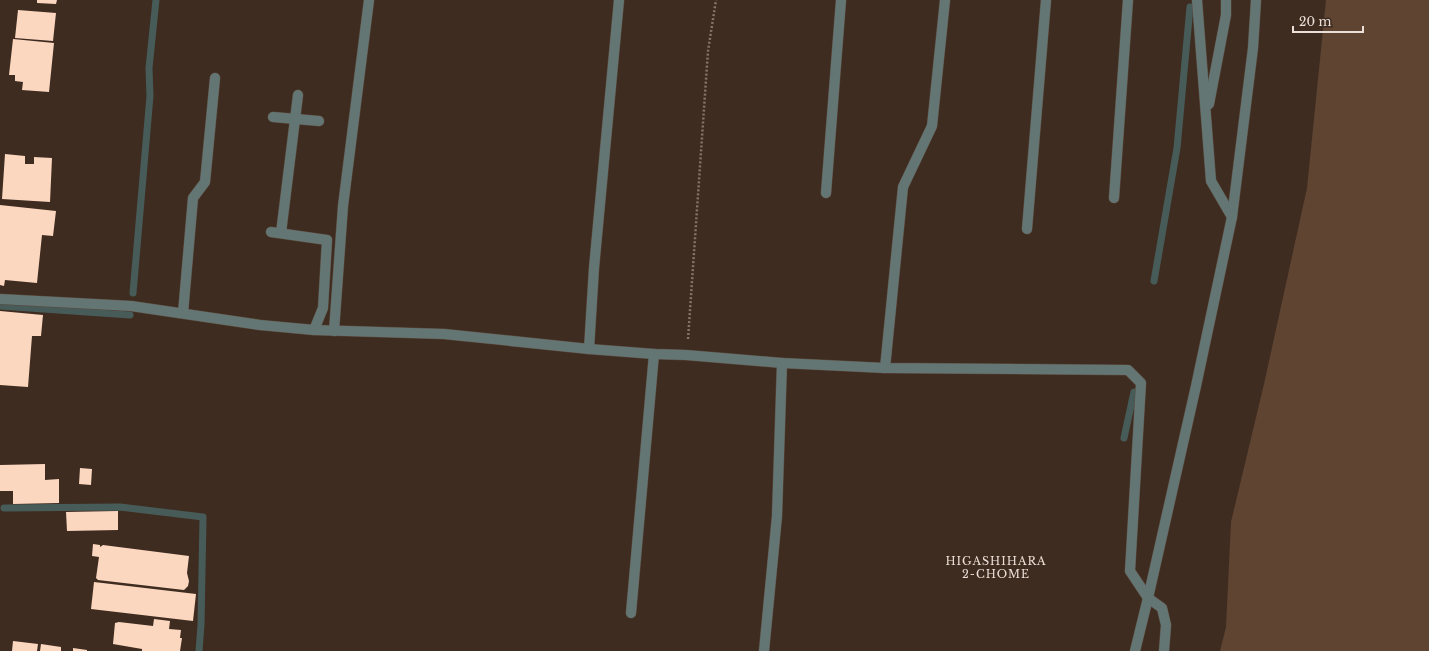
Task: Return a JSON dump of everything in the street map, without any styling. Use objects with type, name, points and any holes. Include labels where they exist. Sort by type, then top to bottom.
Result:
[{"type":"street","points":[[334,331],[343,206],[369,0]]},
{"type":"street","points":[[588,349],[619,0]]},
{"type":"street","points":[[826,193],[841,0]]},
{"type":"street","points":[[885,368],[903,187],[932,126],[946,0]]},
{"type":"street","points":[[1027,229],[1046,0]]},
{"type":"street","points":[[1114,198],[1128,0]]},
{"type":"street","points":[[1197,0],[1211,181],[1232,217]]},
{"type":"street","points":[[1206,118],[1226,15],[1226,0]]},
{"type":"street","points":[[1134,651],[1148,598],[1198,378],[1232,217],[1253,48],[1256,0]]},
{"type":"street","points":[[184,313],[193,198],[205,182],[215,78]]},
{"type":"street","points":[[282,233],[298,95]]},
{"type":"street","points":[[273,117],[319,121]]},
{"type":"street","points":[[271,232],[327,240],[323,308],[314,330]]},
{"type":"street","points":[[0,299],[131,306],[260,325],[314,330],[444,334],[588,349],[686,355],[782,364],[885,368],[1128,370],[1141,383],[1130,571],[1148,598],[1162,608],[1166,625],[1164,651]]},
{"type":"street","points":[[631,612],[654,354]]},
{"type":"street","points":[[764,651],[777,516],[782,364]]},
{"type":"path","points":[[686,355],[708,51],[716,0]]},
{"type":"shaded area","points":[[1326,0],[1429,0],[1429,651],[1220,651],[1226,627],[1231,522],[1264,384],[1307,188]]},
{"type":"building","points":[[37,0],[57,0],[56,4],[37,3]]},
{"type":"building","points":[[18,10],[56,13],[53,41],[15,38]]},
{"type":"building","points":[[13,39],[54,43],[49,92],[22,90],[23,82],[15,81],[15,75],[9,75]]},
{"type":"building","points":[[5,154],[25,156],[25,164],[34,164],[34,157],[52,158],[50,202],[2,199]]},
{"type":"building","points":[[0,205],[56,211],[53,236],[42,235],[37,283],[5,280],[4,286],[0,285]]},
{"type":"building","points":[[0,311],[43,315],[41,336],[32,336],[28,387],[0,385]]},
{"type":"building","points":[[45,464],[45,480],[59,479],[59,503],[13,504],[13,491],[0,491],[0,465]]},
{"type":"building","points":[[80,468],[92,469],[91,485],[79,484]]},
{"type":"building","points":[[118,511],[118,530],[67,531],[66,512]]},
{"type":"building","points":[[93,544],[100,545],[100,547],[103,545],[189,556],[187,573],[189,581],[188,586],[184,590],[98,580],[96,578],[99,557],[92,556]]},
{"type":"building","points":[[94,582],[196,594],[193,621],[91,609]]},
{"type":"building","points":[[154,619],[170,621],[169,629],[181,630],[180,638],[182,638],[180,651],[142,651],[142,649],[113,644],[115,623],[119,622],[153,626]]},
{"type":"building","points":[[13,641],[38,644],[37,651],[12,651]]},
{"type":"building","points":[[41,644],[61,647],[61,651],[40,651]]},
{"type":"building","points":[[73,648],[87,650],[87,651],[73,651]]},
{"type":"waterway","points":[[133,293],[150,96],[149,68],[156,0]]},
{"type":"waterway","points":[[1154,281],[1177,148],[1190,7]]},
{"type":"waterway","points":[[0,306],[130,315]]},
{"type":"waterway","points":[[1124,438],[1134,392]]},
{"type":"waterway","points":[[4,508],[120,507],[203,517],[201,625],[199,651]]},
{"type":"district","name":"HIGASHIHARA 2-CHOME","points":[[996,567]]}]
